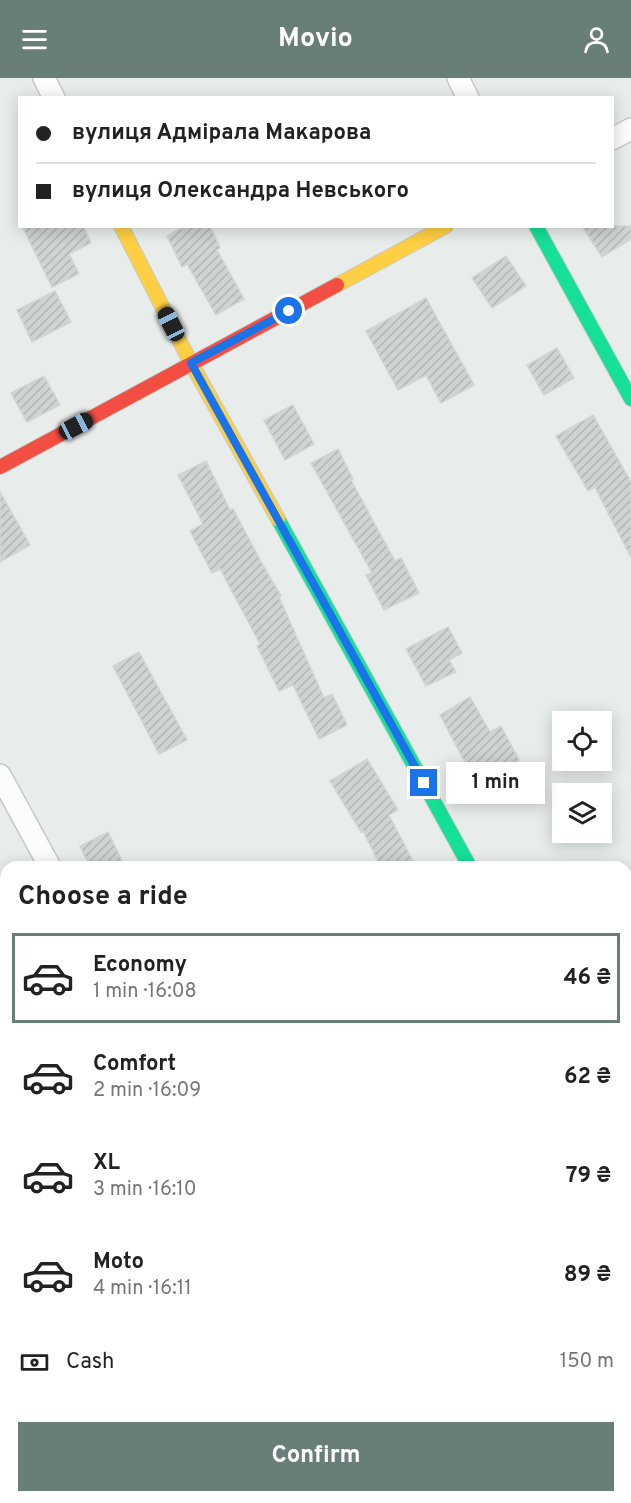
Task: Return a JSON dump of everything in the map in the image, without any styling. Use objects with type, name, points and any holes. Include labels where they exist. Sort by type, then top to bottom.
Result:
[{"type":"street","points":[[44,78],[53,96]]},
{"type":"street","points":[[458,78],[467,96]]},
{"type":"street","points":[[614,138],[631,129]]},
{"type":"street","points":[[122,228],[191,363],[467,861]]},
{"type":"street","points":[[0,467],[442,228]]},
{"type":"street","points":[[537,228],[631,399]]},
{"type":"street","points":[[0,775],[47,861]]},
{"type":"building","points":[[631,226],[631,239],[602,257],[583,228]]},
{"type":"building","points":[[23,228],[84,228],[91,243],[69,254],[79,274],[52,287]]},
{"type":"building","points":[[182,228],[211,228],[220,248],[217,250],[244,299],[216,315],[187,264],[182,267],[167,236]]},
{"type":"building","points":[[506,256],[526,286],[492,308],[472,278]]},
{"type":"building","points":[[55,291],[71,322],[32,342],[17,310]]},
{"type":"building","points":[[426,298],[474,385],[441,403],[426,375],[398,390],[366,331]]},
{"type":"building","points":[[557,348],[574,378],[544,395],[527,365]]},
{"type":"building","points":[[44,376],[60,405],[27,422],[11,393]]},
{"type":"building","points":[[293,405],[314,444],[285,460],[264,420]]},
{"type":"building","points":[[593,415],[631,482],[631,558],[595,487],[588,491],[556,436]]},
{"type":"building","points":[[338,449],[353,479],[351,480],[395,561],[401,558],[419,593],[384,610],[366,575],[372,573],[311,463]]},
{"type":"building","points":[[206,461],[230,510],[233,509],[281,596],[279,597],[324,698],[332,694],[347,725],[319,739],[293,685],[279,691],[257,646],[260,644],[220,569],[212,573],[190,531],[203,524],[178,475]]},
{"type":"building","points":[[0,492],[30,545],[0,562]]},
{"type":"building","points":[[448,627],[462,653],[449,660],[456,672],[426,686],[406,649]]},
{"type":"building","points":[[139,652],[187,740],[159,754],[113,666]]},
{"type":"building","points":[[470,697],[490,732],[501,726],[519,760],[476,783],[440,715]]},
{"type":"building","points":[[367,759],[398,810],[389,815],[413,861],[378,861],[363,831],[361,832],[330,781]]},
{"type":"building","points":[[108,832],[122,861],[87,861],[80,846]]},
{"type":"traffic: fast","points":[[537,228],[631,399]]},
{"type":"traffic: fast","points":[[278,519],[467,861]]},
{"type":"traffic: slow","points":[[122,228],[191,363],[278,519]]},
{"type":"traffic: slow","points":[[337,285],[442,228]]},
{"type":"traffic: jam","points":[[0,467],[337,285]]},
{"type":"route","points":[[289,311],[191,363],[424,783]]}]
